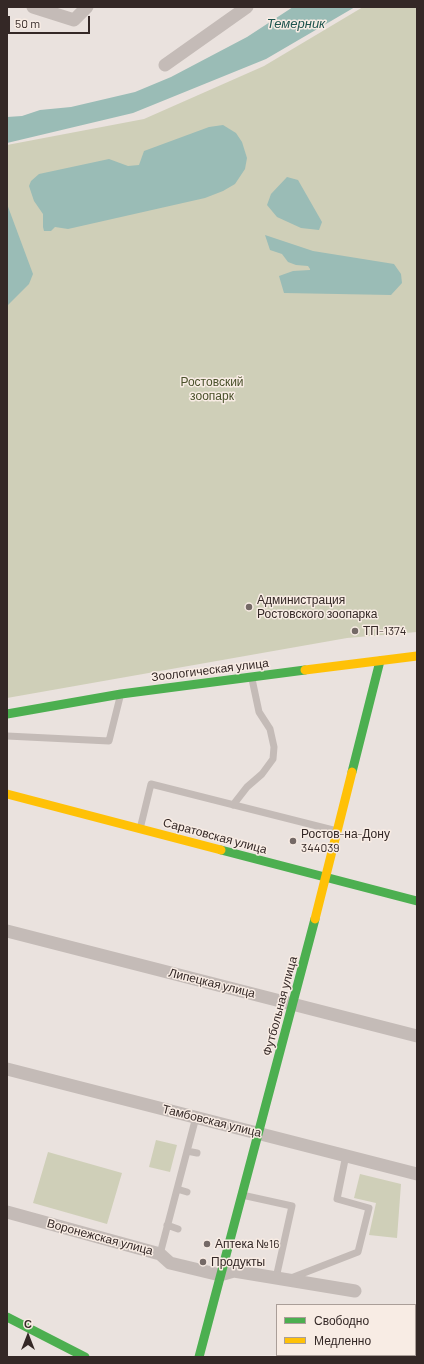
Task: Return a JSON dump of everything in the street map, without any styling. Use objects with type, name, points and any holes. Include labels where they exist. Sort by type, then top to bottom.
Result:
[{"type":"main road","name":"Зоологическая улица","points":[[7,714],[121,694],[417,656]]},
{"type":"main road","name":"Футбольная улица","points":[[199,1357],[326,878],[380,661]]},
{"type":"main road","name":"Саратовская улица","points":[[7,794],[417,902]]},
{"type":"main road","points":[[7,1317],[85,1357]]},
{"type":"street","points":[[33,7],[74,20],[87,7]]},
{"type":"street","points":[[165,65],[247,7]]},
{"type":"street","name":"Липецкая улица","points":[[7,931],[293,1003],[417,1036]]},
{"type":"street","name":"Тамбовская улица","points":[[7,1069],[259,1132],[417,1174]]},
{"type":"street","name":"Воронежская улица","points":[[7,1212],[160,1254],[170,1263],[220,1275],[234,1271],[356,1291]]},
{"type":"lane","points":[[233,805],[247,787],[262,774],[273,759],[274,747],[270,729],[259,712],[252,677]]},
{"type":"lane","points":[[7,736],[110,741],[121,694]]},
{"type":"lane","points":[[140,829],[151,784],[338,831]]},
{"type":"lane","points":[[160,1254],[196,1117]]},
{"type":"lane","points":[[187,1151],[197,1153]]},
{"type":"lane","points":[[242,1195],[292,1206],[282,1279],[358,1252],[369,1208],[337,1199],[346,1155]]},
{"type":"lane","points":[[177,1189],[187,1192]]},
{"type":"lane","points":[[167,1225],[178,1228]]},
{"type":"green space","name":"Ростовский зоопарк","points":[[363,7],[417,7],[417,632],[347,638],[7,698],[7,145],[144,119],[264,66]]},
{"type":"green space","points":[[156,1140],[177,1145],[170,1172],[149,1167]]},
{"type":"green space","points":[[48,1152],[122,1173],[107,1224],[33,1203]]},
{"type":"green space","points":[[360,1174],[401,1184],[397,1238],[369,1235],[376,1203],[354,1198]]},
{"type":"water","name":"Темерник","points":[[293,7],[355,7],[266,59],[133,113],[7,143],[7,117],[22,116],[40,110],[71,107],[135,92],[171,77],[247,37]]},
{"type":"water","points":[[223,125],[236,133],[242,142],[247,158],[245,169],[235,184],[223,191],[205,198],[68,229],[55,227],[51,231],[44,231],[43,214],[34,201],[29,186],[31,181],[39,174],[109,159],[128,166],[139,165],[144,151],[209,127]]},
{"type":"water","points":[[287,177],[298,180],[322,222],[319,230],[301,228],[277,217],[267,205],[271,194]]},
{"type":"water","points":[[7,204],[33,274],[29,284],[7,306]]},
{"type":"water","points":[[265,235],[313,251],[394,264],[401,274],[402,283],[391,295],[284,293],[279,276],[293,271],[310,269],[308,266],[296,265],[288,262],[282,254],[270,250]]},
{"type":"traffic: fast","points":[[352,772],[380,661]]},
{"type":"traffic: fast","points":[[7,714],[121,694],[305,670]]},
{"type":"traffic: fast","points":[[221,850],[417,901]]},
{"type":"traffic: fast","points":[[199,1357],[315,919]]},
{"type":"traffic: fast","points":[[7,1317],[85,1357]]},
{"type":"traffic: slow","points":[[305,670],[417,656]]},
{"type":"traffic: slow","points":[[315,919],[352,772]]},
{"type":"traffic: slow","points":[[7,794],[221,850]]},
{"type":"place","name":"Администрация Ростовского зоопарка","points":[[249,607]]},
{"type":"place","name":"ТП-1374","points":[[355,631]]},
{"type":"place","name":"Ростов-на-Дону 344039","points":[[293,841]]},
{"type":"place","name":"Аптека №16","points":[[207,1244]]},
{"type":"place","name":"Продукты","points":[[203,1262]]}]
